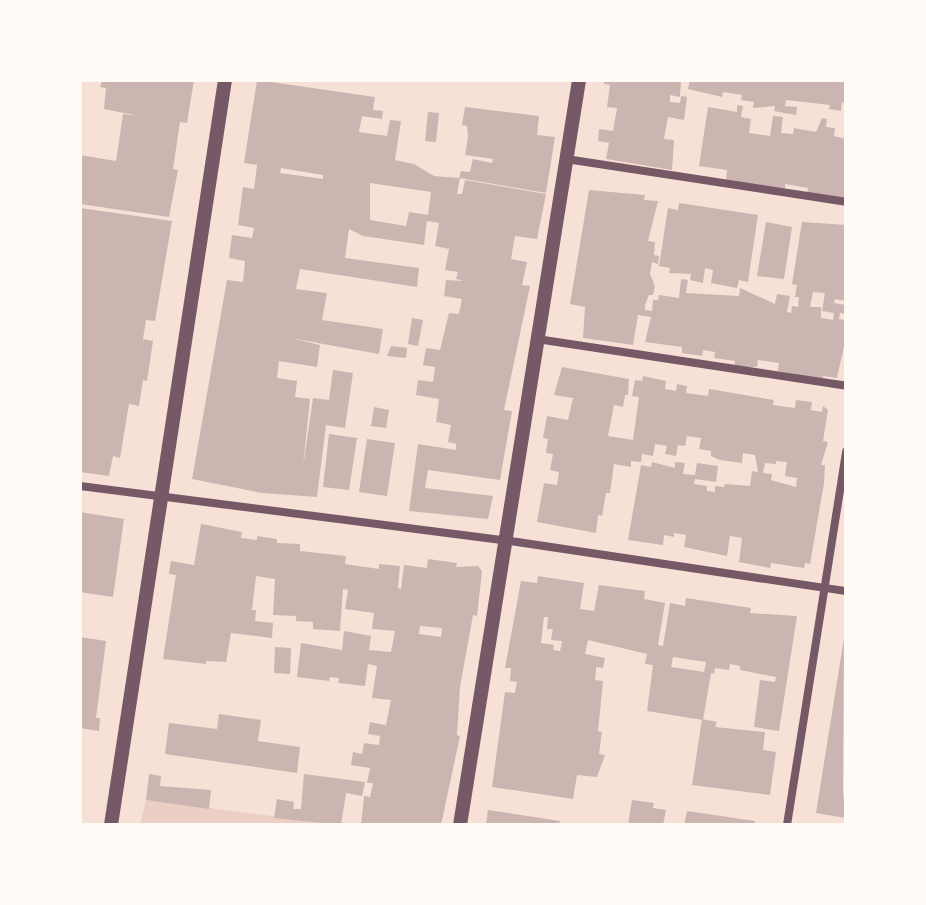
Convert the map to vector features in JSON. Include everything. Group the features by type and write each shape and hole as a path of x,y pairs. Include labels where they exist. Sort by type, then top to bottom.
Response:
{"street":[{"path":"111,825 225,80"},
{"path":"460,825 579,80"},
{"path":"566,159 846,202"},
{"path":"537,339 846,386"},
{"path":"787,825 846,452"},
{"path":"80,486 504,540 846,591"}],"shaded area":[{"path":"146,800 302,820 335,825 140,825"}],"building":[{"path":"102,80 194,80 187,123 180,122 173,169 178,170 169,217 80,204 80,155 116,161 123,114 139,116 104,109 106,88 100,87"},
{"path":"257,80 375,97 373,110 383,111 382,119 362,116 359,132 387,136 390,120 401,121 395,160 414,164 434,176 460,178 457,194 462,194 465,180 546,194 537,239 515,236 511,259 527,262 522,285 530,286 504,410 512,411 500,480 428,470 425,488 493,496 488,519 409,511 418,444 456,450 456,444 448,442 451,425 436,422 439,399 416,395 418,380 433,382 435,367 423,365 426,348 440,350 449,313 459,314 462,299 444,296 446,280 464,281 456,279 458,272 445,270 449,249 435,246 439,223 427,221 424,245 363,236 349,229 345,258 419,268 417,287 300,269 296,289 327,293 322,320 383,329 379,354 290,338 320,345 317,367 279,361 277,378 297,381 295,397 310,399 303,467 313,398 329,400 333,370 353,373 345,428 326,425 317,497 262,493 192,479 227,280 243,282 245,261 229,258 232,235 252,238 254,228 238,225 243,187 254,189 257,165 244,163","holes":["281,168 323,175 323,179 280,173","370,183 431,192 428,215 409,212 406,226 370,220"]},
{"path":"604,80 681,80 680,97 670,95 670,102 680,103 681,96 687,97 684,120 668,117 664,139 674,140 672,170 606,159 609,143 598,141 599,129 613,131 617,108 607,107 610,85 604,84"},
{"path":"690,80 846,80 846,103 842,102 841,111 829,109 830,105 786,100 785,106 797,107 796,115 774,111 775,106 753,108 754,102 741,100 742,95 723,92 722,97 688,89"},
{"path":"737,105 743,106 741,117 751,119 749,133 770,136 773,116 783,117 781,133 793,134 794,128 816,132 822,118 827,119 826,127 835,128 834,136 846,139 846,198 807,194 808,188 785,184 785,189 726,182 727,170 699,166 708,107 737,112"},
{"path":"465,107 539,116 537,135 555,137 546,193 459,178 461,171 470,172 473,159 492,163 493,159 465,155 467,126 462,125"},
{"path":"428,112 439,113 436,142 425,141"},
{"path":"589,190 645,195 644,200 658,201 648,241 655,242 654,255 659,256 658,264 652,262 650,274 655,286 653,295 649,295 645,305 645,310 652,311 653,300 658,300 659,295 679,298 681,279 688,280 686,293 739,296 740,288 775,304 777,294 790,296 787,312 791,313 792,306 798,307 799,297 795,297 797,285 792,284 802,222 846,225 846,301 835,299 834,303 846,305 846,314 840,313 839,319 846,320 846,337 837,378 823,376 823,380 778,371 779,363 758,360 757,367 734,367 735,361 714,358 715,352 703,350 702,356 682,353 682,347 645,342 651,317 638,315 633,345 583,338 585,307 570,304","holes":["813,292 825,293 822,311 834,313 833,320 821,318 821,307 810,307"]},
{"path":"679,203 758,215 748,282 739,280 737,288 711,283 713,270 705,268 703,283 690,280 691,274 669,273 670,268 659,266 668,208 678,210"},
{"path":"80,208 172,221 155,321 146,320 143,339 153,341 147,381 143,380 139,406 129,404 120,458 113,456 109,476 80,472"},
{"path":"766,222 792,227 784,279 757,276"},
{"path":"412,318 423,320 418,346 408,344"},
{"path":"391,346 407,348 406,358 387,356"},
{"path":"562,367 629,379 623,407 614,405 608,436 633,440 639,397 632,396 635,380 642,381 643,376 666,381 665,389 676,391 677,384 687,386 686,393 708,396 709,389 774,400 773,405 795,408 796,400 812,402 811,410 822,412 823,406 828,410 823,441 828,442 821,465 825,465 824,483 810,564 805,563 804,568 771,563 770,568 739,562 742,538 730,536 727,556 684,547 686,535 674,533 674,537 664,535 663,545 628,540 641,465 651,467 652,462 675,468 675,462 685,463 683,474 695,475 697,463 718,466 716,482 695,479 694,484 707,486 707,491 715,492 715,486 724,487 725,484 750,486 752,471 758,472 755,455 743,453 742,463 720,460 711,456 711,451 699,449 701,438 687,436 685,446 678,445 676,456 665,454 667,446 655,444 653,456 642,454 641,462 631,461 631,467 614,464 610,493 606,493 602,516 598,515 596,533 537,522 544,483 557,485 559,472 550,470 553,454 546,453 548,439 543,438 547,416 568,420 573,398 554,395","holes":["787,462 785,476 797,478 796,487 771,480 772,474 763,473 765,463"]},
{"path":"374,407 389,410 386,428 371,426"},
{"path":"329,434 357,438 349,490 323,487"},
{"path":"367,439 395,443 387,496 359,492"},
{"path":"80,512 124,519 113,597 80,592"},
{"path":"201,524 242,532 241,538 257,540 257,536 277,539 277,543 300,544 300,551 346,556 345,564 379,569 379,564 400,566 398,588 401,589 404,565 427,568 428,559 457,563 456,567 478,566 482,571 477,616 473,615 460,687 457,735 460,736 441,825 361,825 364,796 370,797 373,783 367,783 370,768 351,765 353,752 362,754 364,743 379,745 380,736 368,734 370,722 386,725 391,700 372,698 377,666 368,664 365,686 338,683 339,678 330,677 329,681 297,677 301,643 342,650 344,631 371,636 369,650 391,652 395,631 372,629 374,613 345,609 348,590 343,589 340,631 313,629 313,622 296,621 296,616 273,615 275,579 256,576 252,610 256,610 255,621 273,623 272,638 231,633 226,662 206,661 206,664 163,659 176,575 169,574 171,561 194,565","holes":["420,626 442,628 441,637 419,634"]},
{"path":"538,576 584,583 580,609 594,611 599,585 645,591 644,599 665,603 658,645 663,646 670,603 685,606 686,598 751,608 750,613 797,616 779,731 754,727 760,680 775,682 776,677 740,670 740,666 730,664 729,670 715,668 714,674 711,673 703,720 647,711 653,665 645,664 647,654 588,640 585,654 605,658 603,668 596,667 595,680 603,681 598,731 602,732 599,754 605,755 597,777 577,775 573,799 492,787 505,692 515,693 517,682 510,681 511,668 505,668 521,581 537,583","holes":["544,617 548,617 547,629 553,629 551,640 562,641 560,651 553,650 554,645 541,643","673,657 706,662 704,672 671,667"]},
{"path":"80,637 106,641 96,718 100,718 99,731 80,728"},
{"path":"844,638 843,793 846,818 816,813"},
{"path":"275,647 291,648 290,674 274,673"},
{"path":"219,714 261,720 258,741 300,747 297,773 165,754 169,723 217,729"},
{"path":"702,719 717,722 715,727 765,732 763,750 776,752 770,795 692,785"},
{"path":"149,774 161,776 160,786 211,790 209,809 146,800"},
{"path":"304,774 365,782 362,796 346,793 341,825 274,818 277,799 294,802 293,809 301,809"},
{"path":"632,800 654,803 653,808 666,810 663,825 628,825"},
{"path":"488,810 560,821 559,825 486,825"},
{"path":"687,811 755,821 755,825 684,825"}]}
